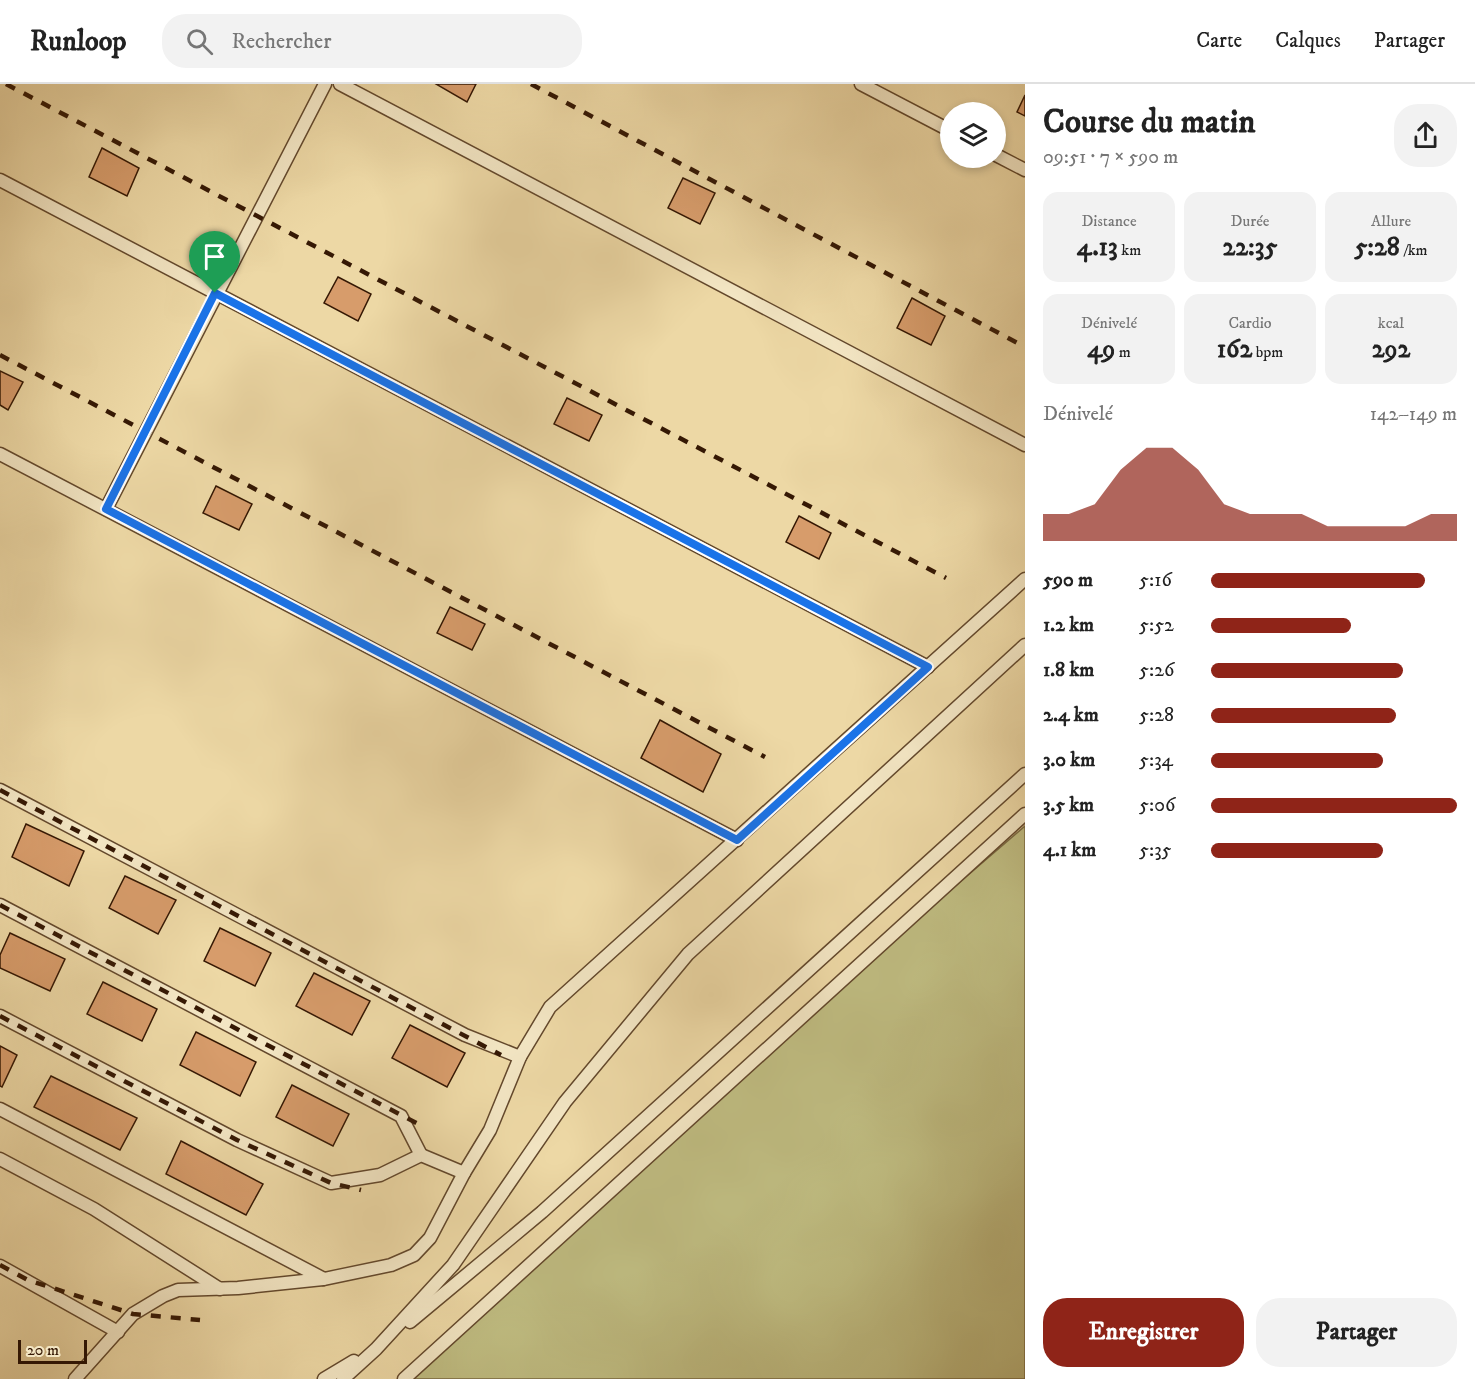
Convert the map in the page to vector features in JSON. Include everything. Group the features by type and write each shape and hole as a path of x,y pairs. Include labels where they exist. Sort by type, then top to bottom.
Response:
{"lane":[{"path":"106,509 215,293 325,84"},
{"path":"340,84 1025,445"},
{"path":"861,84 940,125"},
{"path":"1006,160 1025,170"},
{"path":"0,180 928,667"},
{"path":"0,453 737,840"},
{"path":"75,1379 133,1314 178,1290 220,1289 324,1279 391,1265 414,1255 430,1238 464,1173 490,1130 520,1057 550,1007 1025,579"},
{"path":"324,1379 373,1352 453,1265 565,1102 688,954 1025,645"},
{"path":"343,1379 542,1212 1025,774"},
{"path":"0,790 465,1035 520,1057"},
{"path":"404,1379 1025,814"},
{"path":"0,905 401,1116 421,1155 464,1173"},
{"path":"0,1016 237,1140 331,1183 380,1175 421,1155"},
{"path":"0,1109 324,1279"},
{"path":"0,1159 94,1209 220,1289"},
{"path":"0,1266 118,1332"}],"shaded area":[{"path":"1025,826 1025,1379 412,1379 783,1034"}],"building":[{"path":"436,84 476,84 467,102"},
{"path":"1025,95 1025,116 1017,112"},
{"path":"102,148 139,168 127,196 89,177"},
{"path":"683,178 715,193 700,224 668,208"},
{"path":"338,277 371,294 358,321 324,303"},
{"path":"912,298 945,316 931,345 897,328"},
{"path":"0,371 23,382 8,410 0,405"},
{"path":"567,398 602,415 589,441 554,424"},
{"path":"216,486 252,504 239,530 203,513"},
{"path":"799,516 831,533 819,559 786,542"},
{"path":"450,607 485,624 472,650 437,633"},
{"path":"660,720 721,754 703,792 641,758"},
{"path":"26,824 84,851 69,886 12,857"},
{"path":"125,876 176,900 158,934 109,908"},
{"path":"220,928 271,953 255,986 204,961"},
{"path":"10,933 65,959 50,991 0,968 0,955"},
{"path":"314,973 370,1001 352,1035 296,1006"},
{"path":"103,982 157,1009 142,1041 87,1014"},
{"path":"410,1025 465,1053 447,1087 392,1058"},
{"path":"196,1032 256,1062 240,1096 180,1065"},
{"path":"0,1046 17,1055 2,1087 0,1086"},
{"path":"51,1076 137,1118 120,1150 34,1107"},
{"path":"292,1085 349,1114 333,1146 276,1117"},
{"path":"181,1141 263,1184 246,1215 166,1174"}],"railway":[{"path":"6,84 946,578"},
{"path":"531,84 1025,347"},
{"path":"0,355 765,757"},
{"path":"0,790 501,1055"},
{"path":"0,905 424,1127"},
{"path":"0,1016 237,1140 331,1183 361,1190"},
{"path":"0,1265 28,1280 133,1314 200,1320"}],"route":[{"path":"215,293 928,667 737,840 106,509 215,293"}]}
